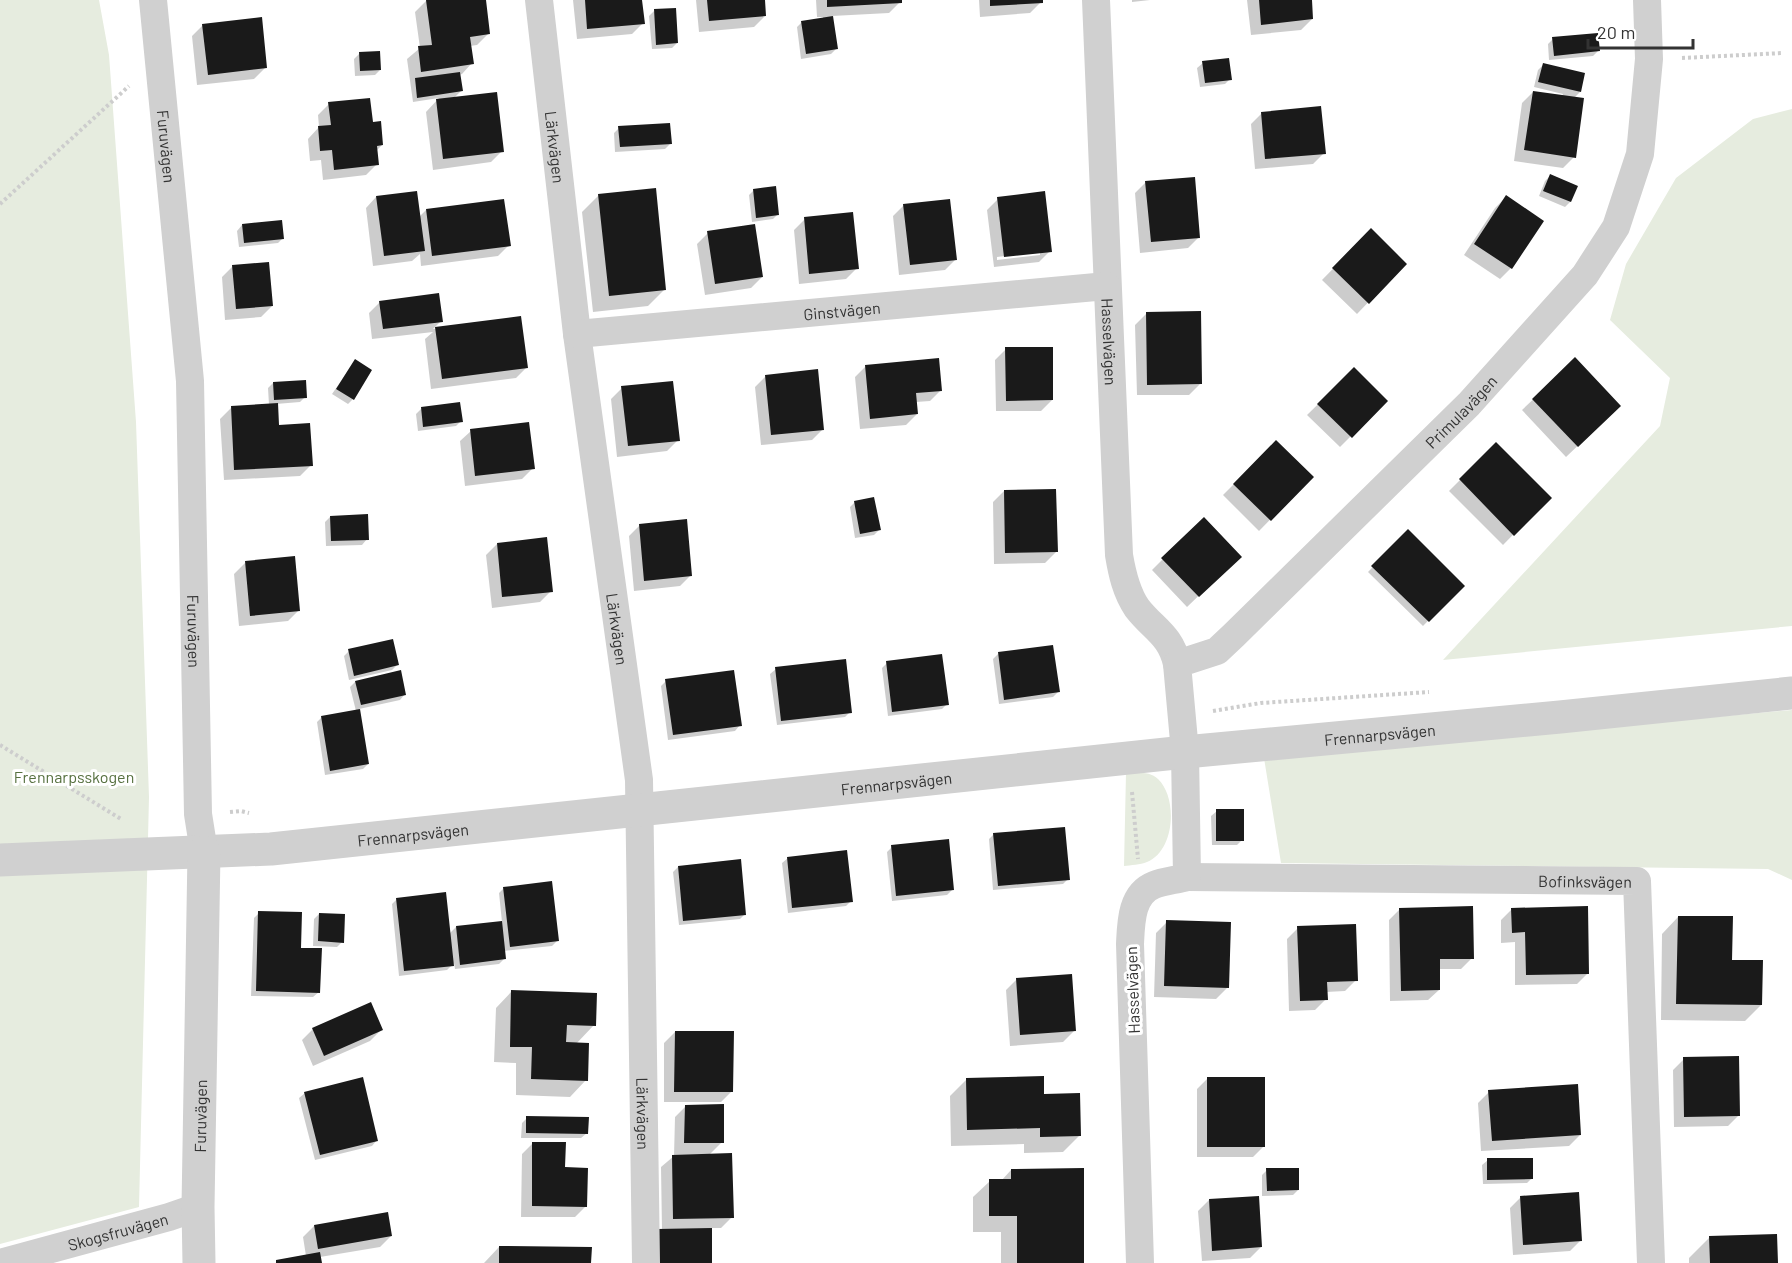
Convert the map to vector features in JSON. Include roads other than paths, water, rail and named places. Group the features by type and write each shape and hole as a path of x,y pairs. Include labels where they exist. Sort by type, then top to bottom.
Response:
{"street":[{"name":"Furuvägen","path":"153,0 190,381 198,814 204,852 199,1263"},
{"name":"Lärkvägen","path":"539,0 577,334 639,780 646,1263"},
{"name":"Hasselvägen","path":"1096,0 1119,555 1124,583 1137,608 1157,627 1174,652 1177,664"},
{"name":"Primulavägen","path":"1177,664 1217,651 1234,635 1469,404 1585,275 1616,227 1640,154 1649,59 1647,0"},
{"name":"Ginstvägen","path":"577,334 1107,286"},
{"path":"1177,664 1185,752 1187,877"},
{"name":"Frennarpsvägen","path":"0,860 169,855 271,849 641,812 1185,752 1792,693"},
{"name":"Hasselvägen","path":"1140,1263 1131,913 1141,896 1152,885 1187,877"},
{"name":"Bofinksvägen","path":"1187,877 1637,881 1651,1263"},
{"name":"Skogsfruvägen","path":"0,1263 198,1207"}],"park label":[{"name":"Frennarpsskogen","path":"74,776"}]}
